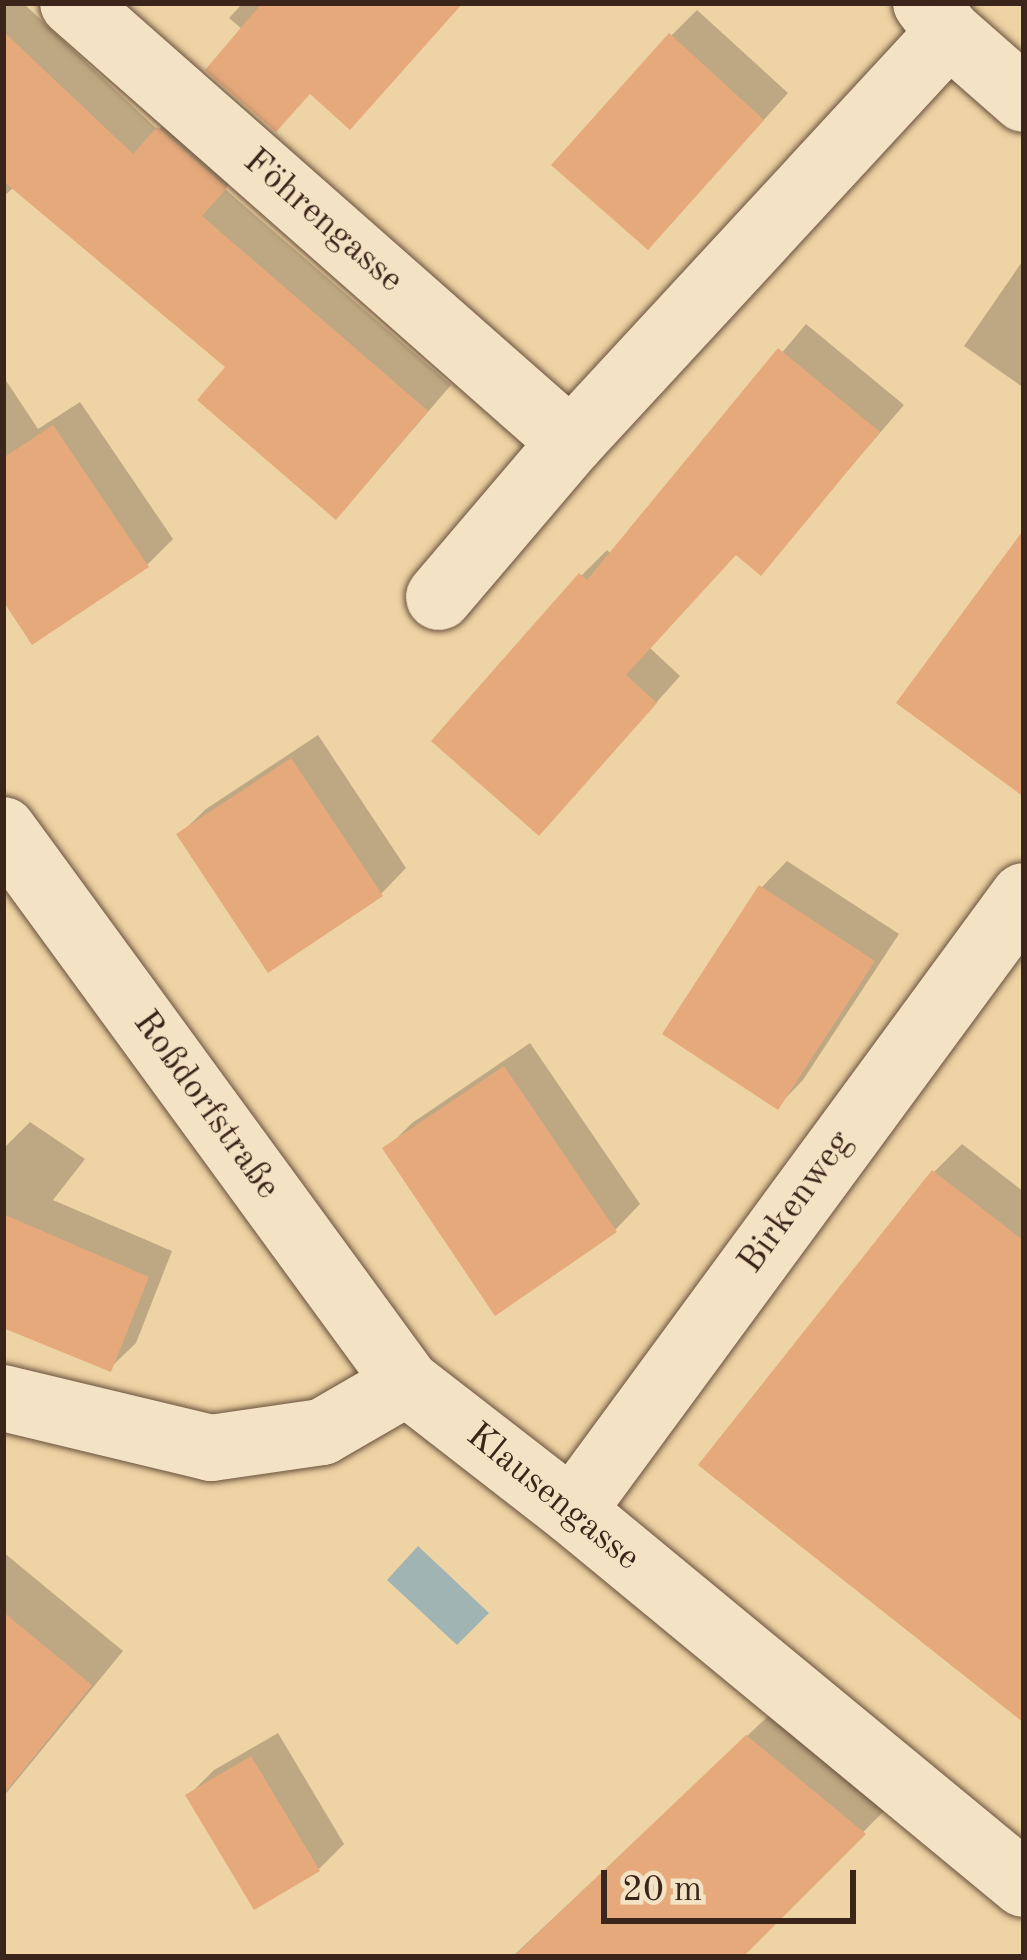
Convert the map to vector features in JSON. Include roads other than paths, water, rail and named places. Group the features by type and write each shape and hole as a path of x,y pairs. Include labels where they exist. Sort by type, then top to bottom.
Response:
{"street":[{"name":"Föhrengasse","path":"74,3 571,442"},
{"path":"439,597 938,18 1024,99"},
{"name":"Roßdorfstraße","path":"3,830 407,1382"},
{"name":"Birkenweg","path":"572,1511 1024,896"},
{"path":"3,1398 211,1448 322,1432 407,1382"},
{"name":"Klausengasse","path":"407,1382 572,1511 1024,1885"}]}
